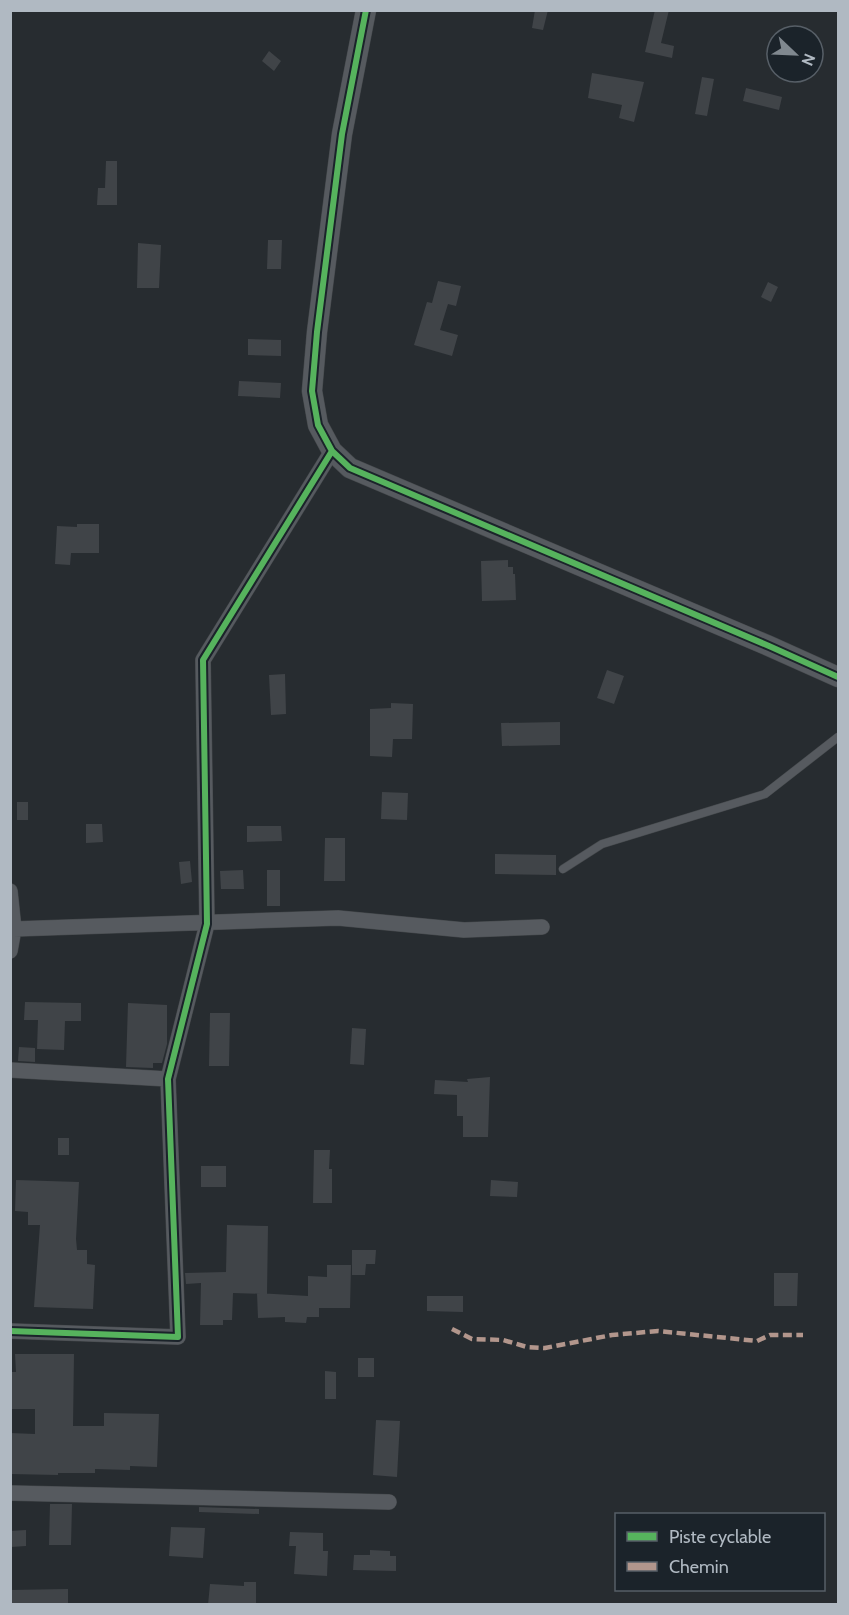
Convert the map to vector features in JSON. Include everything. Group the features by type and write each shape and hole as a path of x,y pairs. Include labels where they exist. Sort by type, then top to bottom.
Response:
{"street":[{"path":"366,10 342,134 317,332 312,391 318,425 332,451 350,468 759,641 838,677"},
{"path":"10,1331 178,1337 168,1078 207,924 202,660 332,451"},
{"path":"10,891 14,929 10,951"},
{"path":"14,929 338,918 464,930 542,927"},
{"path":"10,1070 168,1078"},
{"path":"10,1493 389,1502"}],"lane":[{"path":"563,869 602,844 765,794 838,736"}],"building":[{"path":"535,10 548,10 543,30 532,28"},
{"path":"655,10 669,10 661,43 674,46 672,58 645,52"},
{"path":"269,51 281,61 274,71 262,61"},
{"path":"592,73 644,82 634,122 619,118 622,105 588,98"},
{"path":"702,77 714,79 707,116 695,114"},
{"path":"746,88 782,97 779,110 743,101"},
{"path":"106,161 117,161 117,205 97,205 98,188 105,188"},
{"path":"268,240 282,240 281,269 267,269"},
{"path":"138,243 161,245 159,288 137,288"},
{"path":"438,281 461,286 456,306 448,304 440,330 458,335 452,356 414,345 427,302 432,303"},
{"path":"768,282 778,287 771,302 761,297"},
{"path":"248,339 281,340 281,356 248,355"},
{"path":"239,381 281,383 280,398 238,396"},
{"path":"77,524 99,524 99,553 71,553 70,565 55,564 57,526 77,527"},
{"path":"508,560 508,567 513,567 513,574 515,574 516,600 482,601 481,561"},
{"path":"607,670 624,676 614,704 597,698"},
{"path":"285,674 286,714 271,715 269,675"},
{"path":"391,703 413,704 412,739 393,739 392,757 370,756 370,709 391,708"},
{"path":"560,722 560,745 502,746 501,723"},
{"path":"382,792 408,793 407,820 381,819"},
{"path":"17,802 28,802 28,820 17,820"},
{"path":"86,824 102,824 103,842 86,843"},
{"path":"247,826 281,826 282,841 247,842"},
{"path":"325,838 345,838 345,881 324,881"},
{"path":"495,854 556,855 556,875 495,874"},
{"path":"190,861 192,882 181,884 179,862"},
{"path":"243,870 244,889 221,889 220,871"},
{"path":"267,870 280,870 280,906 267,906"},
{"path":"25,1002 81,1003 81,1021 65,1021 64,1050 37,1049 38,1020 24,1020"},
{"path":"128,1003 167,1005 167,1044 162,1063 153,1063 153,1068 126,1067"},
{"path":"210,1013 230,1013 229,1066 209,1066"},
{"path":"352,1028 366,1029 364,1065 350,1064"},
{"path":"19,1047 35,1048 35,1062 18,1061"},
{"path":"490,1077 488,1137 463,1137 463,1116 457,1116 457,1095 434,1094 435,1080 468,1082 467,1079"},
{"path":"58,1138 69,1138 69,1155 58,1155"},
{"path":"314,1150 330,1150 332,1203 313,1203"},
{"path":"201,1166 226,1166 226,1187 201,1187"},
{"path":"16,1180 79,1182 77,1250 87,1250 87,1264 95,1265 93,1309 34,1307 40,1225 28,1225 28,1212 15,1211"},
{"path":"491,1180 518,1182 517,1197 490,1196"},
{"path":"227,1225 268,1226 267,1294 233,1293 232,1320 223,1320 223,1325 200,1325 201,1283 186,1284 185,1273 226,1272"},
{"path":"352,1250 376,1250 375,1264 366,1264 365,1275 352,1275"},
{"path":"327,1265 351,1265 350,1308 319,1308 319,1317 307,1317 306,1323 285,1322 285,1317 258,1318 257,1293 308,1296 308,1276 327,1277"},
{"path":"774,1273 798,1273 797,1306 774,1306"},
{"path":"427,1296 463,1296 463,1312 427,1311"},
{"path":"15,1354 74,1354 73,1426 104,1426 104,1413 159,1414 157,1467 130,1466 130,1470 95,1469 95,1473 58,1473 58,1475 10,1474 10,1433 35,1434 35,1409 10,1409 10,1372 16,1372"},
{"path":"358,1358 374,1358 374,1377 358,1377"},
{"path":"325,1371 336,1372 336,1399 325,1399"},
{"path":"376,1420 400,1421 397,1477 373,1475"},
{"path":"50,1504 72,1504 71,1545 49,1545"},
{"path":"199,1507 259,1509 259,1514 199,1512"},
{"path":"171,1527 205,1528 203,1558 169,1556"},
{"path":"26,1530 26,1546 11,1547 10,1531"},
{"path":"290,1532 323,1533 323,1551 328,1551 327,1576 294,1574 296,1546 289,1546"},
{"path":"370,1550 390,1551 390,1556 396,1556 396,1571 353,1570 354,1555 370,1555"},
{"path":"244,1582 256,1582 256,1605 208,1605 210,1584 244,1586"},
{"path":"68,1589 68,1605 10,1605 10,1590"}],"marked path":[{"path":"452,1329 472,1339 503,1340 527,1347 545,1348 612,1335 658,1331 757,1341 770,1335 803,1335"}],"cycle path":[{"path":"366,10 342,134 317,332 312,391 318,425 332,451 350,468 838,677"},
{"path":"10,1331 178,1337 168,1079 207,924 203,660 332,451"}]}
